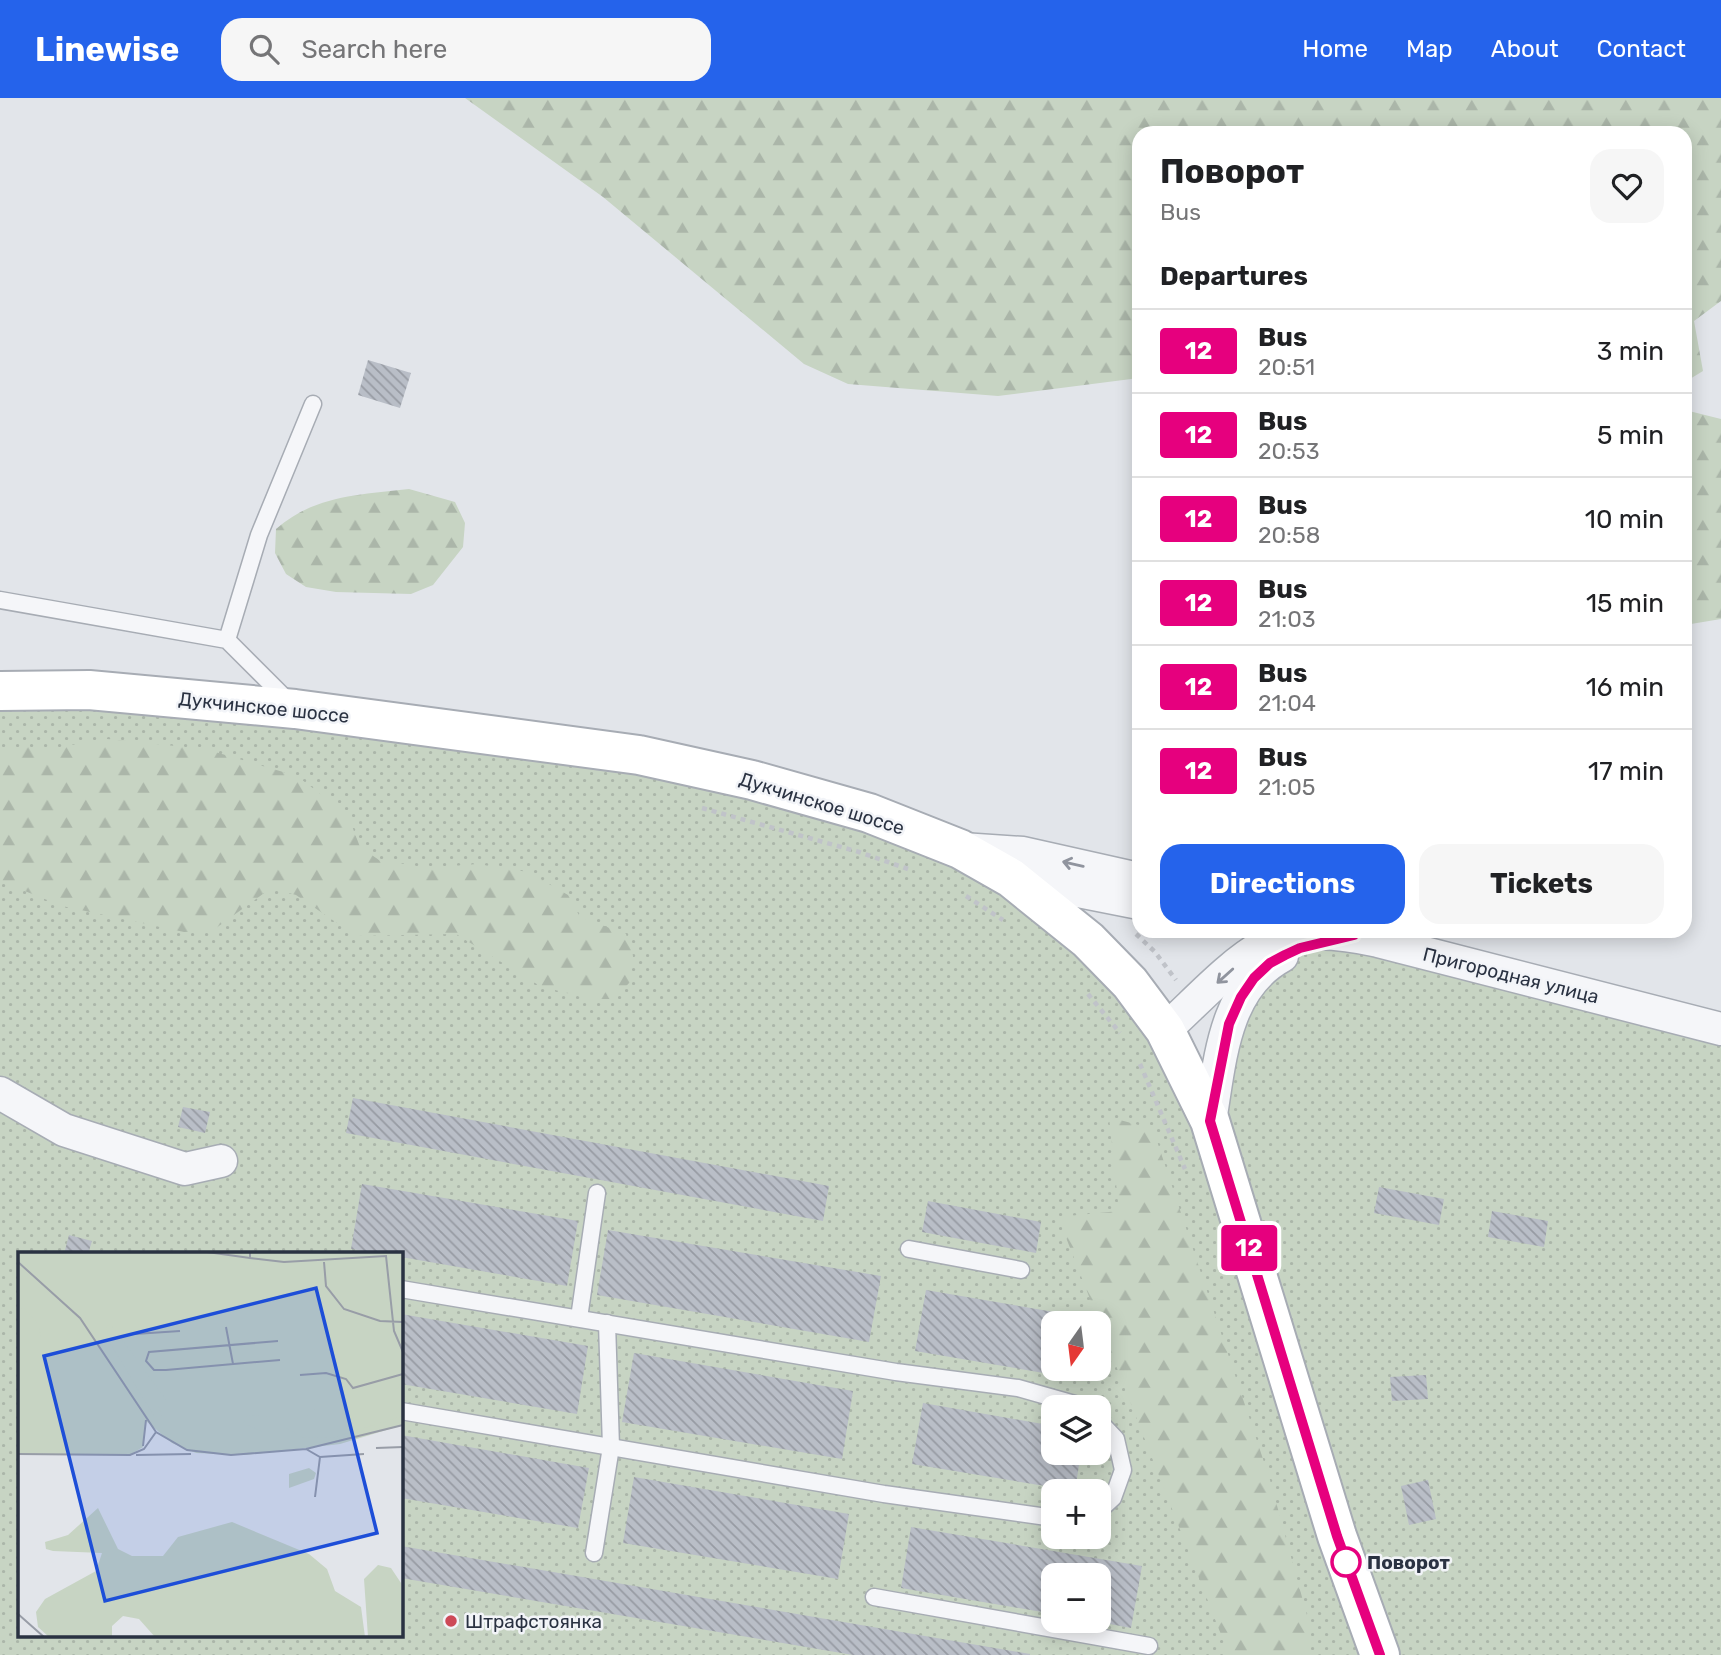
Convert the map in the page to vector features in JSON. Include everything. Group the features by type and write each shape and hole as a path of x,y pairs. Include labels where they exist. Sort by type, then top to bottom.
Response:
{"street":[{"name":"Дукчинское шоссе","path":"0,691 89,690 295,709 639,755 752,780 832,802 907,827 960,849 1011,878 1088,940 1130,984 1165,1030 1210,1121 1337,1536 1380,1655"},
{"path":"960,849 1023,853 1132,877"},
{"path":"1011,878 1132,915"},
{"name":"Пригородная улица","path":"1165,1030 1247,957 1282,938"},
{"path":"1210,1121 1229,1024 1241,997 1254,978 1270,963 1300,948 1331,938"},
{"name":"Пригородная улица","path":"1366,938 1721,1029"},
{"path":"0,1093 64,1130 185,1169 221,1161"}],"lane":[{"path":"227,640 259,536 313,404"},
{"path":"0,600 227,640 295,709"},
{"path":"579,1318 597,1193"},
{"path":"909,1249 1021,1270"},
{"path":"402,1289 897,1371 1018,1388 1043,1395"},
{"path":"594,1553 611,1447 607,1323"},
{"path":"402,1411 884,1494 1041,1516"},
{"path":"1111,1434 1116,1439 1123,1470 1111,1500"},
{"path":"874,1597 1149,1646"}],"path":[{"path":"697,807 859,852 920,874"},
{"path":"955,889 1007,923"},
{"path":"1146,938 1193,1005"},
{"path":"1082,987 1124,1038"},
{"path":"1138,1060 1188,1179"}],"green space":[{"path":"465,98 1721,98 1721,301 1694,321 1703,371 1692,378 1692,126 1132,126 1132,379 998,396 848,384 804,364 603,197"},
{"path":"1692,412 1721,419 1721,619 1692,624"},
{"path":"409,489 455,502 465,523 463,547 433,585 411,594 336,592 306,587 286,574 275,553 276,529 291,518 306,509 338,498"},
{"path":"0,691 667,761 960,849 1049,908 1209,1119 1254,978 1300,948 1342,938 1366,938 1721,1029 1721,1655 0,1655"},
{"path":"107,739 205,749 297,776 336,806 352,826 360,847 379,860 429,868 477,864 528,872 568,895 580,917 626,934 633,956 630,982 614,999 589,999 540,986 456,934 356,936 296,895 271,888 212,931 184,932 62,906 0,881 0,747 60,747"},
{"path":"1109,1117 1153,1129 1270,1480 1311,1630 1310,1655 1229,1655 1111,1353 1111,1311 1095,1311 1058,1217 1119,1211"}],"building":[{"path":"368,360 411,373 400,408 358,395"},
{"path":"353,1098 829,1186 823,1221 346,1133"},
{"path":"183,1107 210,1112 205,1133 178,1127"},
{"path":"362,1184 578,1221 567,1286 402,1257 402,1252 351,1249"},
{"path":"1379,1187 1444,1199 1439,1225 1374,1213"},
{"path":"928,1201 1041,1222 1036,1253 922,1232"},
{"path":"1492,1211 1548,1221 1544,1247 1488,1237"},
{"path":"608,1230 881,1276 869,1342 597,1295"},
{"path":"69,1235 92,1241 89,1252 65,1252"},
{"path":"926,1290 1048,1311 1041,1311 1041,1373 915,1351"},
{"path":"402,1314 588,1346 577,1414 402,1384"},
{"path":"634,1353 853,1391 842,1459 622,1422"},
{"path":"1426,1375 1428,1399 1392,1401 1390,1377"},
{"path":"923,1403 1041,1424 1041,1465 1079,1465 1077,1479 1041,1479 1041,1485 912,1464"},
{"path":"402,1435 589,1468 578,1528 402,1498"},
{"path":"634,1477 849,1514 838,1579 623,1543"},
{"path":"1428,1480 1436,1519 1409,1525 1401,1486"},
{"path":"911,1527 1142,1566 1131,1628 1111,1624 1111,1563 1041,1563 1041,1612 901,1588"},
{"path":"402,1546 1030,1654 853,1655 402,1578"}],"bus line":[{"name":"12","path":"1342,938 1300,948 1270,963 1254,978 1241,997 1229,1024 1210,1121 1337,1536 1380,1655"}],"place":[{"name":"Поворот","path":"1346,1562"},
{"name":"Штрафстоянка","path":"451,1621"}]}
